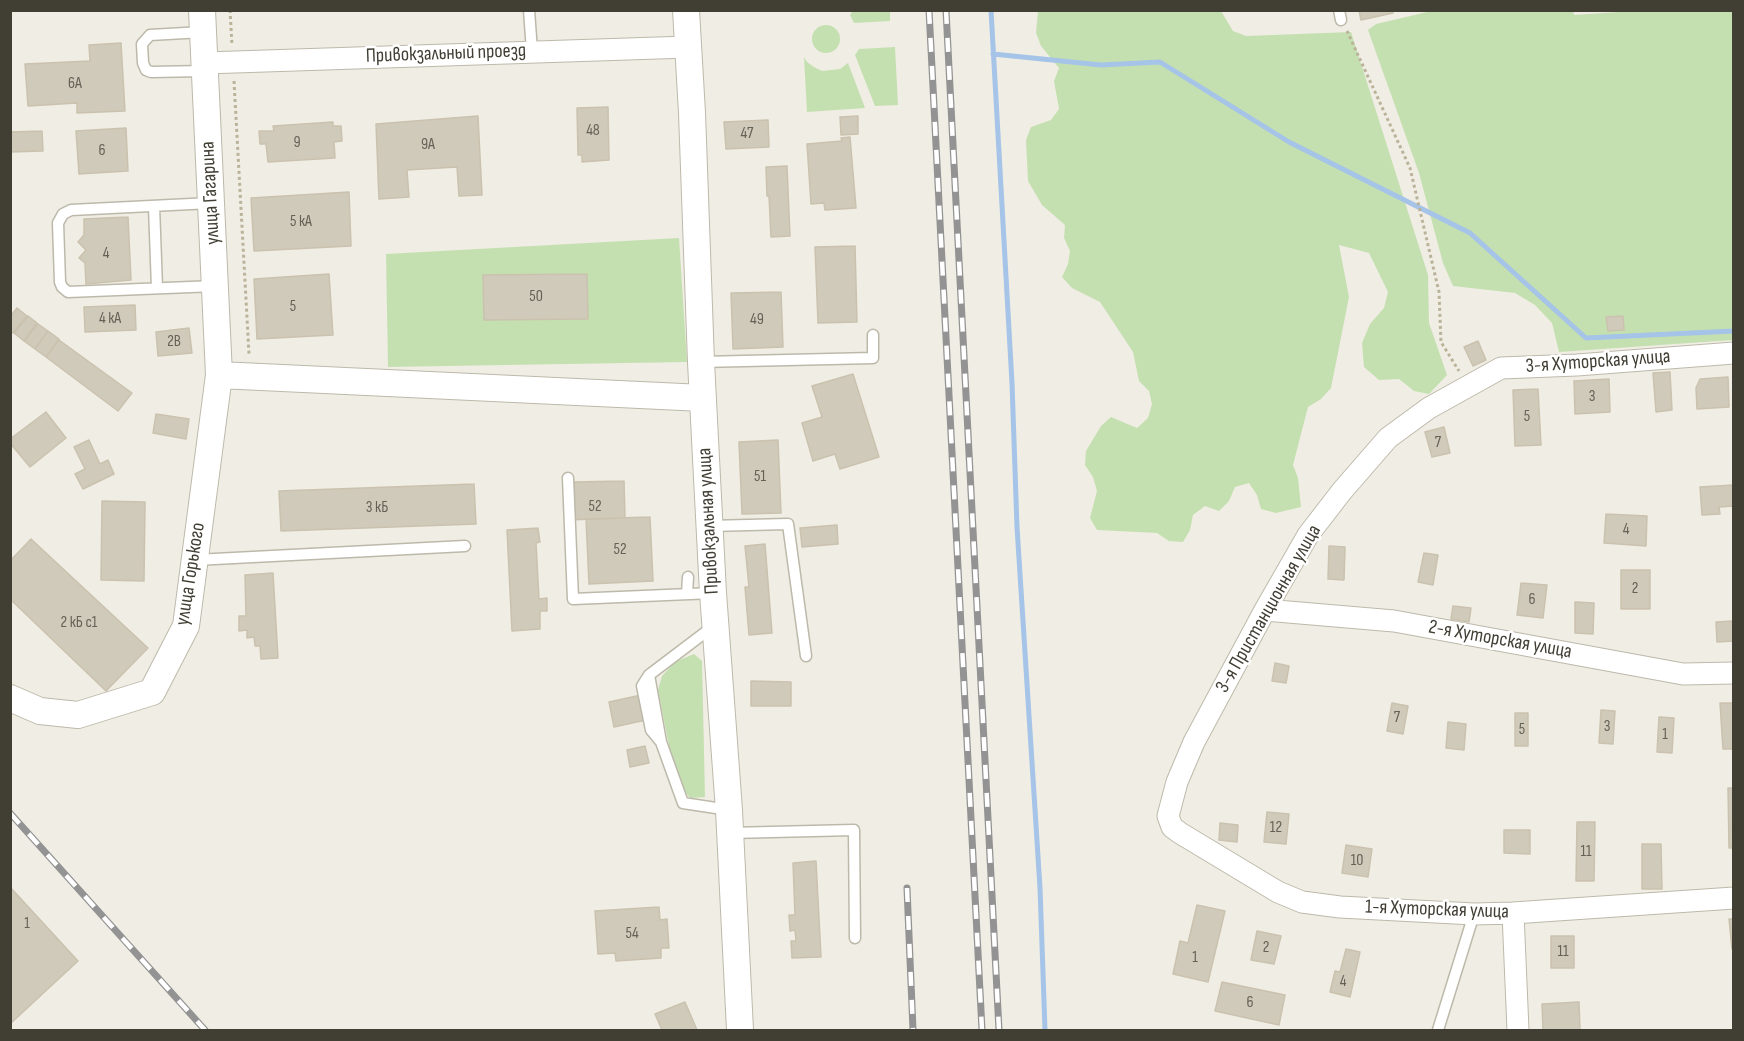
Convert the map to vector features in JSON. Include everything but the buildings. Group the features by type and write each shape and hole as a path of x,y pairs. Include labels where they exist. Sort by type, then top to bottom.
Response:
{"street":[{"name":"Привокзальная улица","path":"686,10 712,593 730,821 740,1030"},
{"name":"улица Гагарина","path":"202,21 219,375"},
{"name":"Привокзальный проезд","path":"205,67 233,62 688,47"},
{"name":"3-я Хуторская улица","path":"1468,386 1502,368 1577,365 1734,353"},
{"path":"219,375 703,398"},
{"name":"улица Горького","path":"10,699 40,711 78,715 152,692 186,626 219,375"},
{"name":"3-я Пристанционная улица","path":"1168,816 1177,782 1194,742 1308,535 1342,490 1388,438 1429,408 1468,386"},
{"name":"2-я Хуторская улица","path":"1265,610 1394,621 1683,674 1734,673"},
{"name":"1-я Хуторская улица","path":"1168,816 1172,827 1180,833 1278,892 1302,902 1340,907 1474,914 1734,898"},
{"path":"1513,913 1518,1030"}],"lane":[{"path":"529,10 532,51"},
{"path":"202,21 150,35 142,45 142,63 146,70 151,72 205,67"},
{"path":"211,203 70,210 63,214 58,224 60,282 68,292 215,286"},
{"path":"154,206 157,288"},
{"path":"701,362 873,358 873,335"},
{"path":"568,478 573,598 712,593"},
{"path":"709,526 788,524 806,656"},
{"path":"195,560 465,546"},
{"path":"687,594 688,577"},
{"path":"715,625 649,675 661,742 683,803 730,821 854,830 855,938"},
{"path":"1438,1030 1474,914"}],"path":[{"path":"230,10 249,354"},
{"path":"1340,15 1410,168 1439,292 1441,342 1468,386"}],"green space":[{"path":"1436,10 1573,10 1574,15 1650,10 1733,11 1733,340 1559,352 1552,323 1535,305 1515,293 1453,286 1443,263 1419,173 1368,30 1376,24"},
{"path":"853,11 890,11 890,21 854,23 850,15"},
{"path":"1038,11 1221,11 1233,31 1246,36 1351,32 1428,275 1429,323 1447,375 1429,394 1414,391 1399,379 1379,380 1364,367 1362,343 1370,324 1384,308 1388,292 1369,253 1339,245 1349,297 1331,388 1321,399 1308,407 1293,465 1298,478 1301,507 1276,513 1261,509 1257,495 1249,483 1235,487 1229,501 1219,511 1205,506 1193,515 1190,530 1183,542 1169,541 1157,533 1097,530 1090,518 1097,491 1093,477 1085,465 1086,451 1101,426 1111,417 1137,428 1148,418 1152,404 1149,391 1139,381 1133,352 1100,302 1072,288 1062,277 1068,264 1070,251 1064,238 1065,225 1042,205 1028,181 1026,140 1031,127 1051,120 1059,109 1054,81 1059,68 1041,46 1036,33"},
{"path":"826,25 836,29 840,39 836,49 826,53 816,49 812,39 816,29"},
{"path":"895,47 898,105 875,106 855,55 859,49"},
{"path":"804,57 807,62 822,71 840,69 848,63 865,108 807,112"},
{"path":"679,238 687,362 388,367 386,254"},
{"path":"694,654 702,661 705,797 690,798 674,771 658,690 662,676 675,662"}],"waterway":[{"path":"991,10 1012,383 1017,527 1040,888 1045,1030"},
{"path":"993,54 1101,65 1160,62 1289,142 1470,233 1586,338 1734,331"}],"railway":[{"path":"929,10 982,1030"},
{"path":"946,10 999,1030"},
{"path":"10,813 205,1030"},
{"path":"907,888 913,1030"}]}
